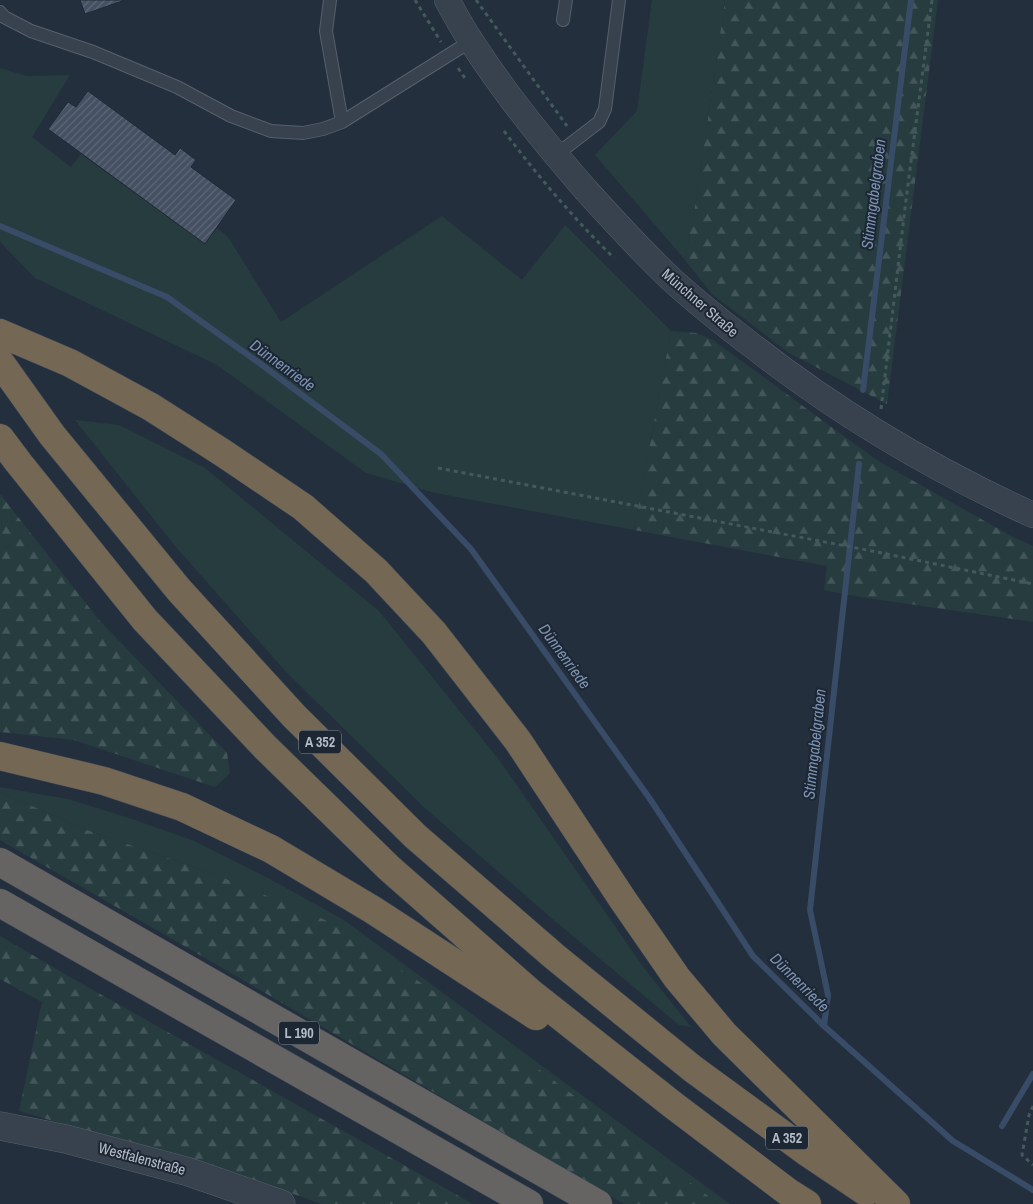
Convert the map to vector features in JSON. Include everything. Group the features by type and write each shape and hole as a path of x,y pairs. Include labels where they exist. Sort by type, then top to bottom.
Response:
{"highway":[{"path":"0,332 70,363 151,407 295,501 376,571 434,633 518,741 677,978 724,1034 896,1204"},
{"name":"A 352","path":"0,362 52,435 179,590 294,716 415,836 555,957 694,1069 808,1153 883,1204"},
{"name":"A 352","path":"0,438 145,620 265,747 389,868 530,993 673,1105 806,1204"},
{"path":"0,756 104,781 182,807 271,849 373,910 673,1105"},
{"name":"L 190","path":"0,862 598,1204"},
{"name":"L 190","path":"0,903 529,1204"}],"street":[{"name":"Münchner Straße","path":"447,0 471,41 516,105 556,155 629,238 672,280 718,320 830,403 925,461 997,499 1033,515"},
{"name":"Westfalenstraße","path":"0,1126 66,1139 189,1172 281,1204"}],"lane":[{"path":"330,0 326,31 342,122"},
{"path":"563,20 566,0"},
{"path":"556,155 598,122 605,109 619,0"},
{"path":"0,12 4,17 31,31 93,52 177,87 231,116 270,131 303,133 324,129 342,122 471,41"}],"path":[{"path":"476,0 576,138"},
{"path":"873,430 880,410 932,0"},
{"path":"438,468 872,551 1033,584"},
{"path":"1033,1106 1029,1115 1022,1155 1033,1165"}],"green space":[{"path":"652,0 725,0 697,195 685,260 595,155 637,111"},
{"path":"725,0 938,0 887,404 789,353 712,294 685,260 697,195"},
{"path":"0,68 27,76 70,75 32,137 71,167 81,154 205,244 217,228 228,237 281,322 442,216 522,280 565,225 671,331 634,530 435,493 366,473 217,365 35,278 0,242"},
{"path":"671,331 696,333 713,340 878,461 1013,537 1033,546 1033,622 824,590 827,566 634,530"},
{"path":"75,420 119,425 205,468 379,611 500,761 644,968 691,1027 679,1025 549,916 426,809 287,673 175,546"},
{"path":"0,494 99,620 227,753 230,773 215,787 74,740 0,732"},
{"path":"0,787 68,799 192,840 268,878 344,920 730,1204 719,1204 565,1090 214,874 84,829 0,792"},
{"path":"0,792 84,829 214,874 325,920 438,994 719,1204 624,1204 219,966 0,840"},
{"path":"0,936 473,1204 322,1204 236,1174 19,1111 42,1002 0,979"}],"building":[{"path":"80,0 125,0 85,14"},
{"path":"88,91 175,155 180,148 196,160 191,167 236,200 205,244 48,129 68,102 76,107"}],"waterway":[{"name":"Stimmgabelgraben","path":"863,390 911,0"},
{"name":"Dünnenriede","path":"0,226 167,297 381,454 471,549 650,799 753,956 824,1026 953,1141 1033,1190"},
{"name":"Stimmgabelgraben","path":"824,1026 828,995 810,910 859,464"},
{"path":"1002,1126 1033,1074"}]}
